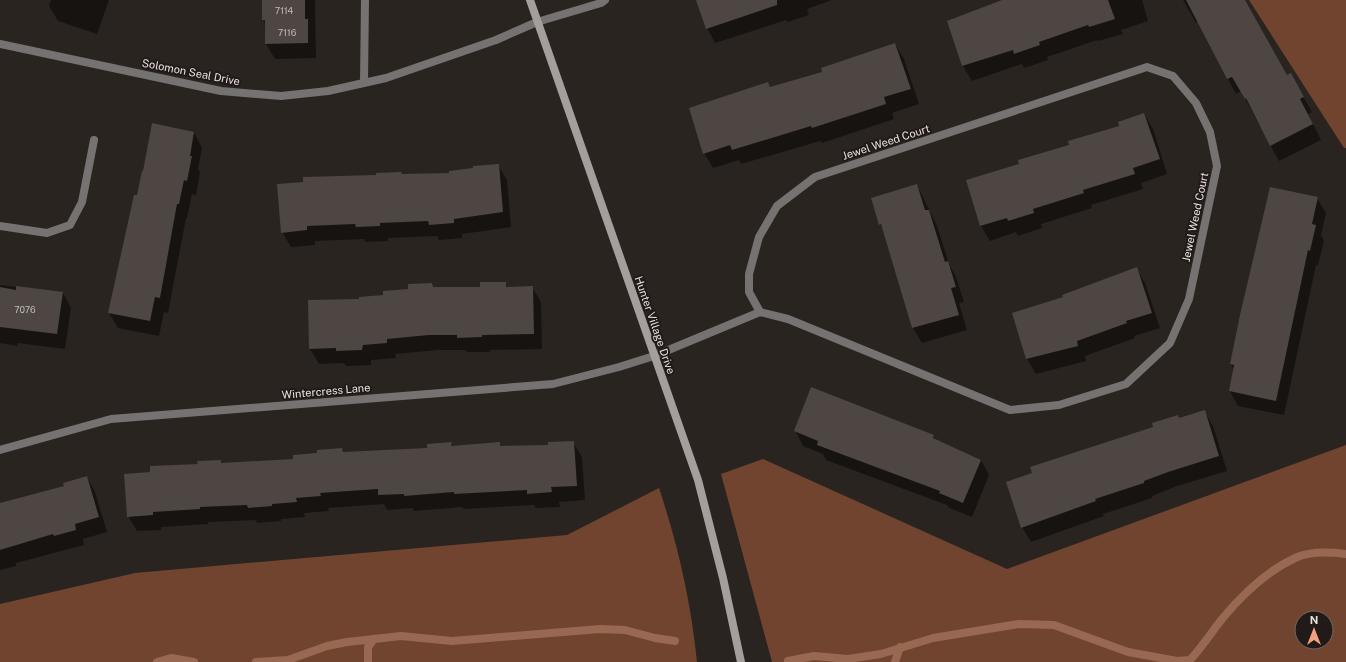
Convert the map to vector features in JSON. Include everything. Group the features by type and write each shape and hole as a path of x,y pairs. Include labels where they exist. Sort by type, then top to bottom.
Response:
{"street":[{"path":"364,82 365,0"},
{"name":"Hunter Village Drive","path":"530,0 698,480 723,578 741,662"},
{"name":"Solomon Seal Drive","path":"0,44 221,91 281,96 328,91 386,78 496,40 537,22 601,3 605,0"},
{"name":"Jewel Weed Court","path":"1146,67 1173,76 1196,103 1210,132 1217,166 1188,299 1170,343 1126,384 1060,405 1010,410 788,319 760,312 749,292 749,274 759,237 777,206 815,177 1146,67"},
{"path":"0,226 47,233 70,225 82,202 94,140"},
{"path":"654,356 760,312"},
{"name":"Wintercress Lane","path":"0,450 111,419 553,384 619,367 654,356"}],"shaded area":[{"path":"1249,0 1346,0 1346,148 1344,148"},
{"path":"1346,445 1346,662 772,662 721,474 763,459 1007,569"},
{"path":"659,488 683,574 697,662 0,662 0,604 135,573 567,535"}],"building":[{"path":"262,0 305,0 305,19 308,19 308,43 265,44 265,20 262,20"},
{"path":"696,0 777,0 777,5 706,29"},
{"path":"1002,0 1108,0 1115,19 1089,27 1088,25 1039,42 1040,45 1014,54 1013,50 962,66 947,21"},
{"path":"1186,0 1245,0 1287,75 1291,73 1304,97 1300,99 1313,124 1270,146 1246,98 1245,99 1232,77 1227,79"},
{"path":"895,43 911,89 884,97 886,104 812,128 811,126 732,150 730,145 703,154 689,108 768,82 770,87 822,72 821,68"},
{"path":"1144,113 1160,159 1133,168 1135,174 1083,190 1084,193 1033,209 1034,213 1008,221 1007,218 980,226 966,180 1019,164 1018,160 1069,145 1068,141 1119,126 1118,122"},
{"path":"152,123 194,132 190,156 192,156 187,181 184,180 179,204 177,204 160,298 155,297 150,321 108,313 134,195 137,195 143,171"},
{"path":"499,164 503,212 454,219 454,223 429,225 428,221 380,223 380,226 356,227 355,224 307,226 307,230 281,233 277,184 303,182 303,177 376,175 376,173 401,172 402,174 449,173 449,171 473,168 473,166"},
{"path":"917,184 925,210 929,210 945,262 948,261 956,287 951,288 959,315 912,328 881,224 879,225 871,198"},
{"path":"1270,187 1318,197 1312,224 1316,225 1310,251 1308,250 1276,401 1229,391 1234,365 1230,364"},
{"path":"1137,267 1152,313 1126,321 1127,323 1077,341 1078,346 1026,359 1012,313 1063,297 1062,295"},
{"path":"480,282 506,282 506,287 533,286 534,334 482,335 482,337 457,338 457,335 429,335 387,339 387,343 363,345 362,350 336,351 336,348 309,349 308,300 359,299 359,297 383,295 383,291 408,289 408,284 432,283 433,287 480,287"},
{"path":"16,286 63,292 57,334 0,327 0,287 16,290"},
{"path":"811,387 934,435 933,438 981,460 963,503 939,493 940,491 817,445 818,441 794,431"},
{"path":"1205,410 1219,456 1168,472 1144,481 1144,483 1095,499 1096,501 1021,528 1006,482 1032,473 1030,467 1153,427 1152,423 1178,415 1179,418"},
{"path":"574,441 577,486 551,487 552,492 527,494 527,490 454,494 454,492 404,496 404,494 378,495 378,489 320,493 321,496 296,498 297,502 272,504 272,506 248,508 247,505 200,507 200,509 153,512 153,515 127,517 124,474 150,472 150,466 198,464 197,461 221,460 221,463 293,459 293,455 317,453 317,450 342,448 343,452 427,448 427,444 452,442 451,446 500,442 500,446 548,445 548,442"},
{"path":"87,476 99,517 75,524 76,530 54,536 53,534 0,550 0,503 64,486 63,483"}],"waterway":[{"path":"788,661 814,656 848,659 881,654 933,638 1019,624 1054,625 1128,652 1177,661 1190,660 1237,602 1274,570 1295,558 1307,554 1346,554"},
{"path":"256,662 288,660 327,646 347,642 401,636 452,641 600,629 625,630 655,638 675,641"},
{"path":"368,662 368,647 374,639"},
{"path":"895,662 900,647"},
{"path":"157,662 171,658 194,662"}]}
